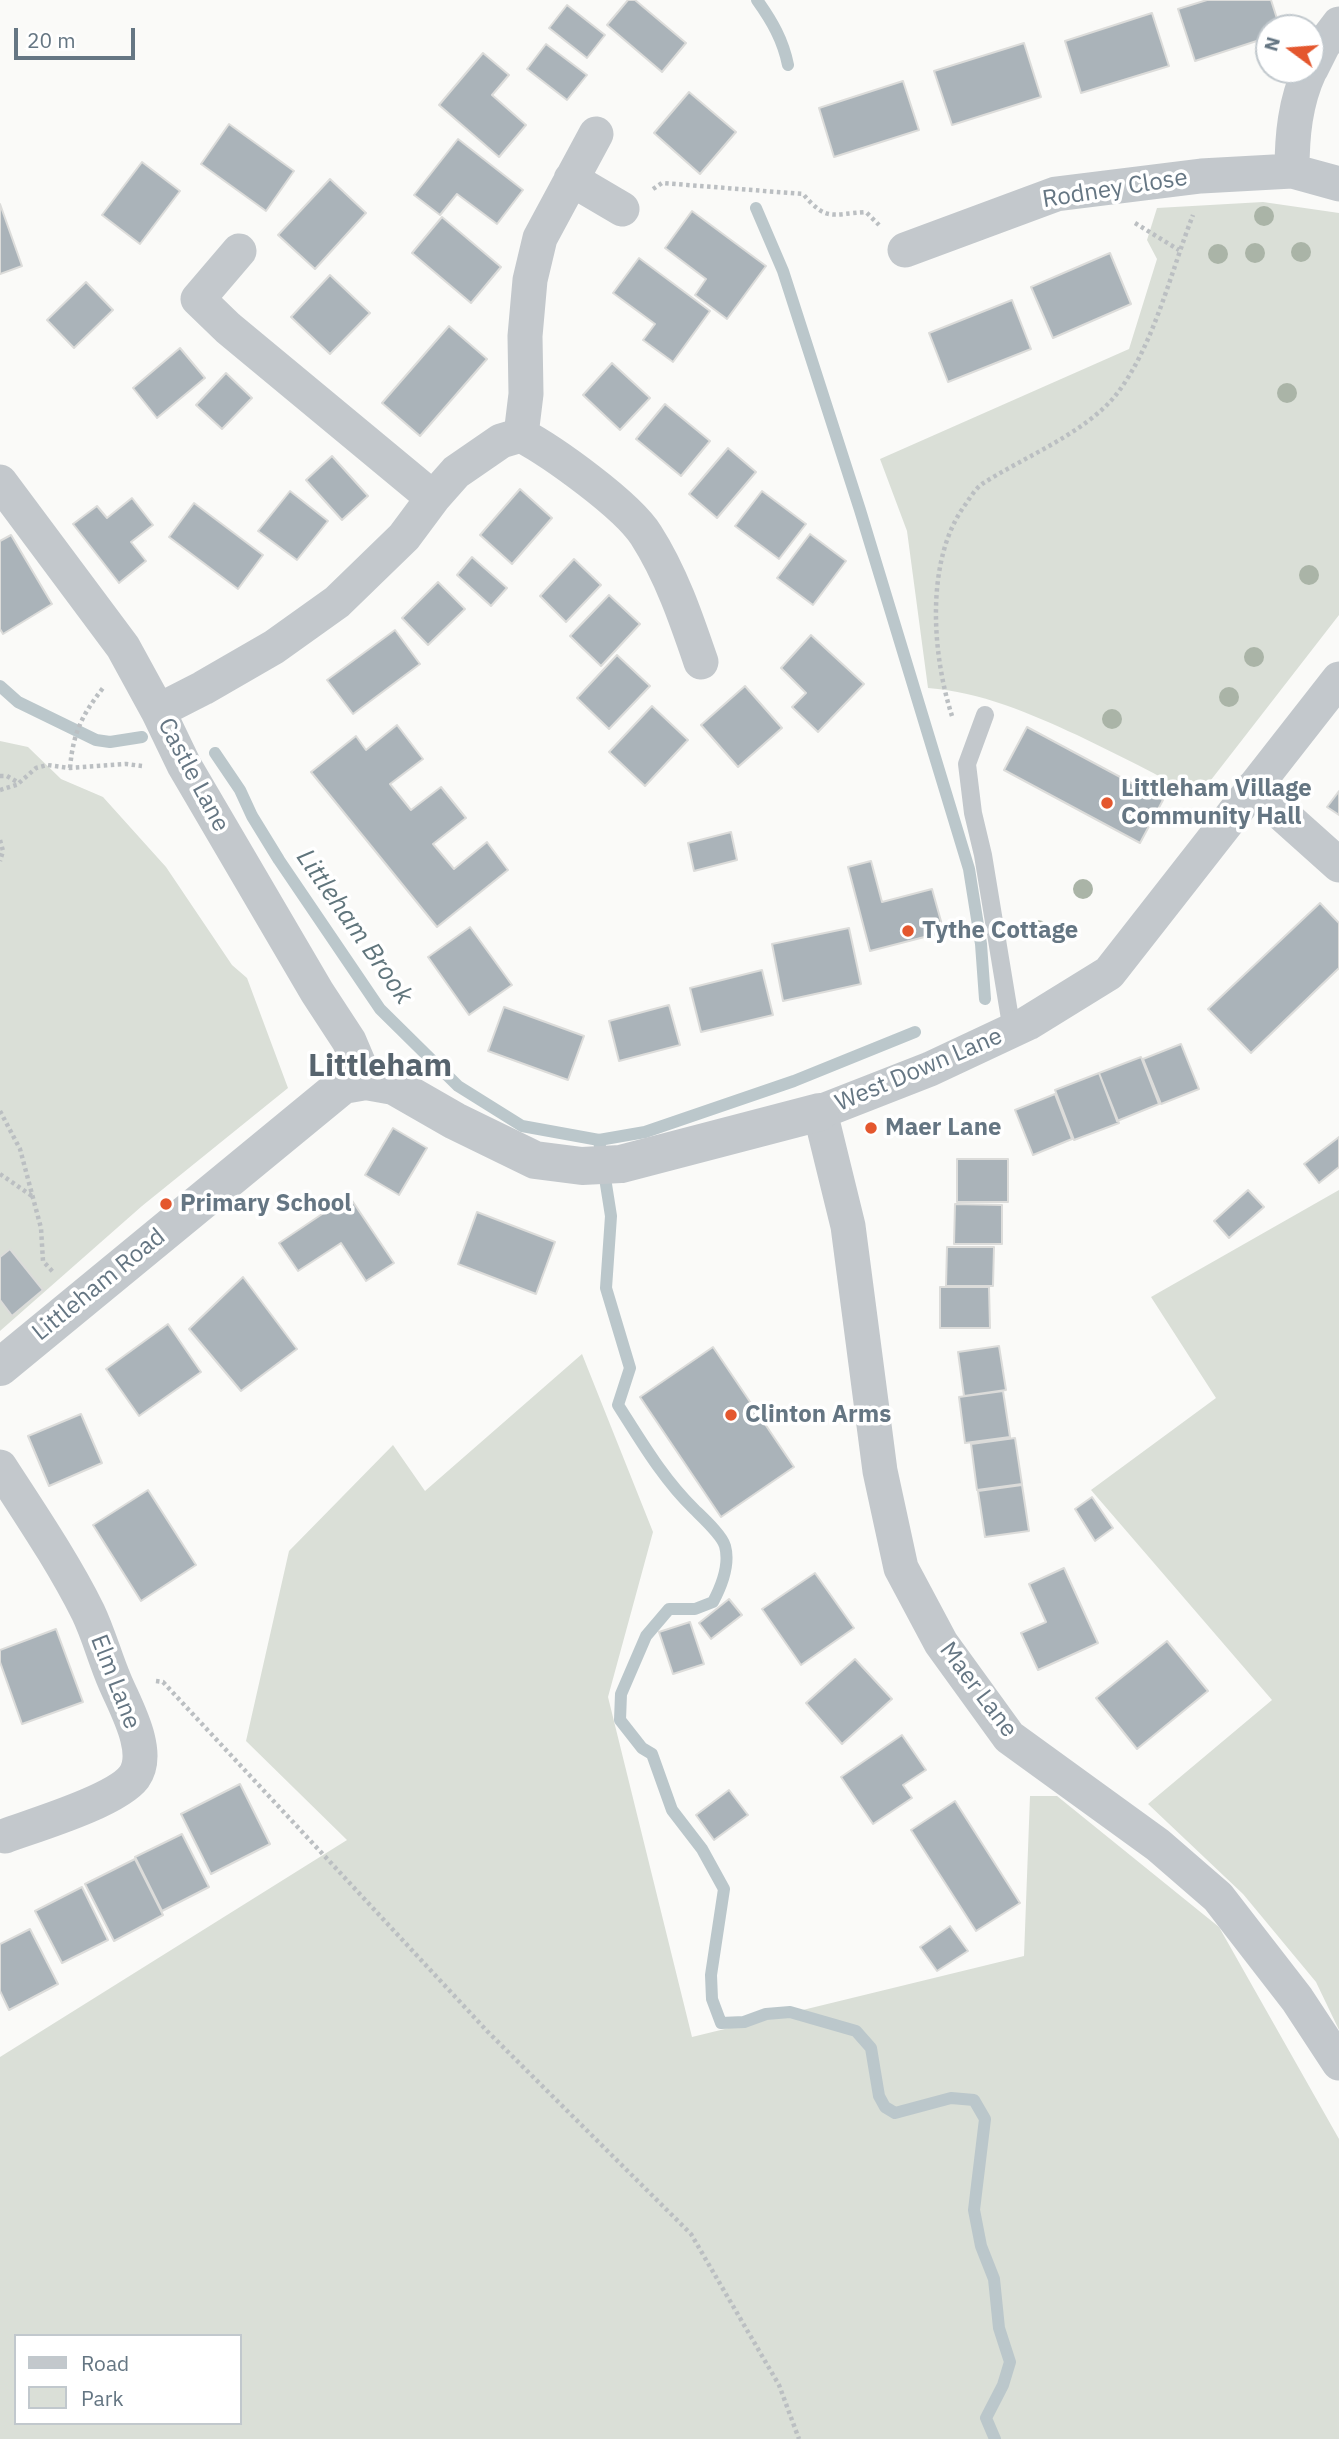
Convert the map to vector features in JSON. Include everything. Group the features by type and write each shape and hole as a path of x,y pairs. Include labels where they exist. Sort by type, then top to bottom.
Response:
{"street":[{"path":"1325,42 1339,24"},
{"path":"1292,171 1294,125 1305,84"},
{"path":"521,435 526,394 525,336 530,280 540,238 596,134"},
{"name":"Rodney Close","path":"905,250 1056,194 1201,176 1292,171 1339,184"},
{"path":"571,179 622,209"},
{"path":"239,250 198,299 228,328 433,498"},
{"path":"158,711 274,647 337,602 404,537 456,472 501,441 521,435 540,445 620,506 645,533 682,604 701,662"},
{"name":"Castle Lane","path":"0,482 122,647 158,711 184,765 317,992 349,1041 366,1081"},
{"name":"West Down Lane","path":"366,1081 394,1086 455,1121 536,1160 582,1166 621,1164 820,1112 930,1069 1012,1031 1109,973 1339,679"},
{"path":"1253,788 1339,865"},
{"name":"Littleham Road","path":"0,1367 342,1085 366,1081"},
{"name":"Maer Lane","path":"820,1112 848,1226 880,1471 901,1568 941,1643 1009,1737 1158,1845 1218,1897 1297,1999 1339,2063"},
{"name":"Elm Lane","path":"0,1467 66,1572 89,1615 114,1681 132,1718 141,1757 135,1776 119,1790 83,1807 5,1836"}],"lane":[{"path":"985,715 967,764 973,813 983,855 1012,1031"}],"path":[{"path":"967,764 945,695 937,628 938,580 944,547 960,511 979,486 1078,428 1115,397 1135,365 1160,309 1199,199 1201,176"},
{"path":"622,209 632,219 644,196 662,183 803,194 815,208 827,216 866,212 905,250"},
{"path":"70,768 72,749 83,713"},
{"path":"0,790 19,783 36,768 47,765 70,768 126,764 164,768 184,765"},
{"path":"0,776 8,776 19,783"},
{"path":"0,840 3,851 0,862"},
{"path":"0,1111 20,1149 41,1228 44,1261 78,1303"},
{"path":"0,1174 33,1196"},
{"path":"114,1681 131,1677 163,1682 486,2031 691,2234 779,2385 799,2439"}],"green space":[{"path":"1263,202 1339,213 1339,615 1197,798 1138,765 1041,719 986,699 928,688 907,531 880,459 1129,349 1157,259 1147,240 1157,208"},
{"path":"0,741 28,747 61,779 103,797 166,867 232,965 247,978 288,1088 142,1206 0,1331"},
{"path":"1339,1190 1339,2030 1316,1982 1243,1894 1148,1804 1272,1700 1091,1490 1216,1398 1151,1297"},
{"path":"582,1354 653,1532 608,1697 692,2037 1024,1956 1030,1796 1057,1796 1219,1927 1339,2139 1339,2439 0,2439 0,2057 347,1840 246,1741 289,1551 393,1445 425,1491"}],"building":[{"path":"628,0 635,0 686,43 662,72 607,25"},
{"path":"1207,0 1271,0 1276,14 1255,14 1255,42 1195,61 1178,9"},
{"path":"567,5 605,35 587,58 549,28"},
{"path":"1152,13 1169,66 1081,93 1065,41"},
{"path":"1024,43 1041,97 952,125 934,71"},
{"path":"546,44 587,75 567,100 527,69"},
{"path":"483,53 509,75 492,95 526,125 499,157 439,105"},
{"path":"903,81 919,130 834,157 819,108"},
{"path":"689,92 736,132 700,174 654,133"},
{"path":"229,124 294,171 266,211 201,164"},
{"path":"458,139 523,190 497,224 457,194 440,215 414,195"},
{"path":"142,162 180,191 140,244 102,215"},
{"path":"330,179 366,213 315,269 278,235"},
{"path":"0,204 22,266 0,274"},
{"path":"692,211 766,266 727,319 695,295 706,279 665,248"},
{"path":"442,217 501,267 471,303 412,253"},
{"path":"1110,253 1131,304 1053,338 1031,287"},
{"path":"639,258 710,311 673,362 643,340 655,324 613,293"},
{"path":"330,275 370,313 330,354 291,317"},
{"path":"86,282 113,310 74,348 47,320"},
{"path":"1012,300 1031,349 948,382 929,333"},
{"path":"449,326 487,359 420,436 382,403"},
{"path":"180,348 205,378 157,418 133,388"},
{"path":"612,363 650,398 620,430 583,395"},
{"path":"226,373 252,398 222,429 196,405"},
{"path":"665,404 710,441 681,476 636,439"},
{"path":"728,448 756,472 717,518 689,494"},
{"path":"332,456 368,496 342,520 306,480"},
{"path":"520,489 552,518 512,564 480,535"},
{"path":"290,491 328,521 297,560 258,531"},
{"path":"762,491 806,524 779,559 735,526"},
{"path":"132,498 153,525 131,542 146,561 119,583 73,524 97,506 107,518"},
{"path":"194,503 263,555 238,589 169,537"},
{"path":"810,534 846,561 813,605 777,578"},
{"path":"11,535 52,604 3,634 0,629 0,541"},
{"path":"472,557 507,588 491,606 457,575"},
{"path":"574,559 601,585 566,622 540,596"},
{"path":"438,582 465,609 428,645 402,618"},
{"path":"609,595 640,624 601,666 570,636"},
{"path":"395,630 420,664 353,714 327,680"},
{"path":"811,635 864,684 818,732 792,707 806,693 781,668"},
{"path":"617,655 650,686 609,729 577,698"},
{"path":"745,686 782,728 738,767 701,725"},
{"path":"652,706 688,740 645,786 609,752"},
{"path":"397,725 423,759 390,784 411,810 441,787 466,818 433,844 454,869 487,842 508,870 437,927 311,772 356,736 366,750"},
{"path":"1027,727 1163,800 1140,843 1004,770"},
{"path":"1339,791 1339,815 1327,807"},
{"path":"731,832 737,860 694,871 688,843"},
{"path":"871,861 882,902 932,889 944,932 870,951 848,867"},
{"path":"1320,903 1339,923 1339,968 1251,1053 1208,1009"},
{"path":"470,927 512,985 469,1015 428,957"},
{"path":"849,928 861,984 783,1001 772,944"},
{"path":"762,970 773,1015 701,1032 690,988"},
{"path":"669,1005 680,1045 619,1061 609,1021"},
{"path":"504,1007 584,1036 568,1080 488,1051"},
{"path":"1181,1044 1199,1089 1161,1104 1143,1059"},
{"path":"1141,1057 1159,1104 1117,1121 1099,1073"},
{"path":"1099,1073 1119,1123 1074,1140 1055,1090"},
{"path":"1055,1094 1072,1139 1033,1155 1015,1110"},
{"path":"393,1128 427,1148 399,1195 365,1175"},
{"path":"1339,1137 1339,1167 1319,1183 1304,1164"},
{"path":"957,1159 1008,1159 1008,1202 957,1202"},
{"path":"1248,1190 1264,1207 1229,1238 1214,1221"},
{"path":"349,1196 394,1263 366,1281 341,1243 298,1271 279,1243"},
{"path":"955,1204 1002,1205 1002,1244 954,1244"},
{"path":"477,1212 555,1242 536,1294 458,1264"},
{"path":"947,1247 994,1247 993,1286 946,1286"},
{"path":"10,1249 43,1290 12,1316 0,1300 0,1257"},
{"path":"243,1277 297,1349 241,1391 189,1329"},
{"path":"940,1287 989,1287 990,1328 940,1328"},
{"path":"168,1324 201,1372 139,1416 106,1369"},
{"path":"999,1346 1006,1390 964,1396 958,1352"},
{"path":"713,1347 794,1467 721,1517 640,1397"},
{"path":"1003,1391 1010,1437 965,1443 959,1397"},
{"path":"81,1414 102,1463 49,1486 28,1436"},
{"path":"1015,1438 1022,1484 977,1490 971,1444"},
{"path":"1022,1485 1029,1531 985,1537 978,1491"},
{"path":"148,1490 196,1565 141,1601 93,1525"},
{"path":"1092,1497 1113,1528 1095,1541 1075,1509"},
{"path":"1064,1568 1098,1643 1038,1670 1021,1633 1046,1622 1029,1584"},
{"path":"815,1573 854,1628 801,1665 762,1609"},
{"path":"729,1599 742,1615 711,1639 699,1623"},
{"path":"690,1622 704,1664 673,1674 659,1632"},
{"path":"56,1629 83,1702 22,1724 0,1662 0,1650"},
{"path":"1167,1641 1208,1691 1137,1749 1096,1698"},
{"path":"855,1659 892,1699 842,1744 806,1703"},
{"path":"902,1735 926,1770 903,1785 912,1798 873,1824 841,1777"},
{"path":"240,1784 270,1844 211,1874 181,1814"},
{"path":"729,1790 748,1815 714,1840 696,1815"},
{"path":"955,1801 1020,1903 976,1931 911,1830"},
{"path":"182,1834 209,1887 162,1911 135,1857"},
{"path":"135,1859 163,1915 114,1941 85,1884"},
{"path":"82,1887 108,1940 62,1963 35,1911"},
{"path":"950,1926 968,1951 937,1971 920,1947"},
{"path":"30,1929 58,1984 9,2010 0,1991 0,1944"}],"waterway":[{"path":"757,0 776,31 788,65"},
{"path":"756,208 783,271 860,510 969,869 981,944 985,999"},
{"name":"Littleham Brook","path":"0,686 18,702 96,740 110,742 142,737"},
{"name":"Littleham Brook","path":"215,753 240,790 252,816 279,860 380,1009 458,1086 522,1126 599,1140 611,1216 606,1288 630,1368 618,1405 662,1472 720,1537 726,1553 724,1575 713,1602 695,1609 669,1609 646,1636 621,1694 620,1720 642,1748 652,1754 672,1810 702,1849 724,1889 711,1975 712,1999 721,2023 744,2022 766,2014 790,2012 856,2031 871,2048 879,2096 885,2107 895,2113 951,2098 974,2100 985,2119 974,2210 981,2246 994,2279 999,2328 1010,2362 1003,2385 986,2418 995,2439"},
{"path":"599,1140 645,1132 794,1081 915,1032"}],"place":[{"name":"Littleham Village Community Hall","path":"1107,803"},
{"name":"Tythe Cottage","path":"908,931"},
{"name":"Maer Lane","path":"871,1128"},
{"name":"Primary School","path":"166,1204"},
{"name":"Clinton Arms","path":"731,1415"}],"district":[{"name":"Littleham","path":"380,1067"}]}
